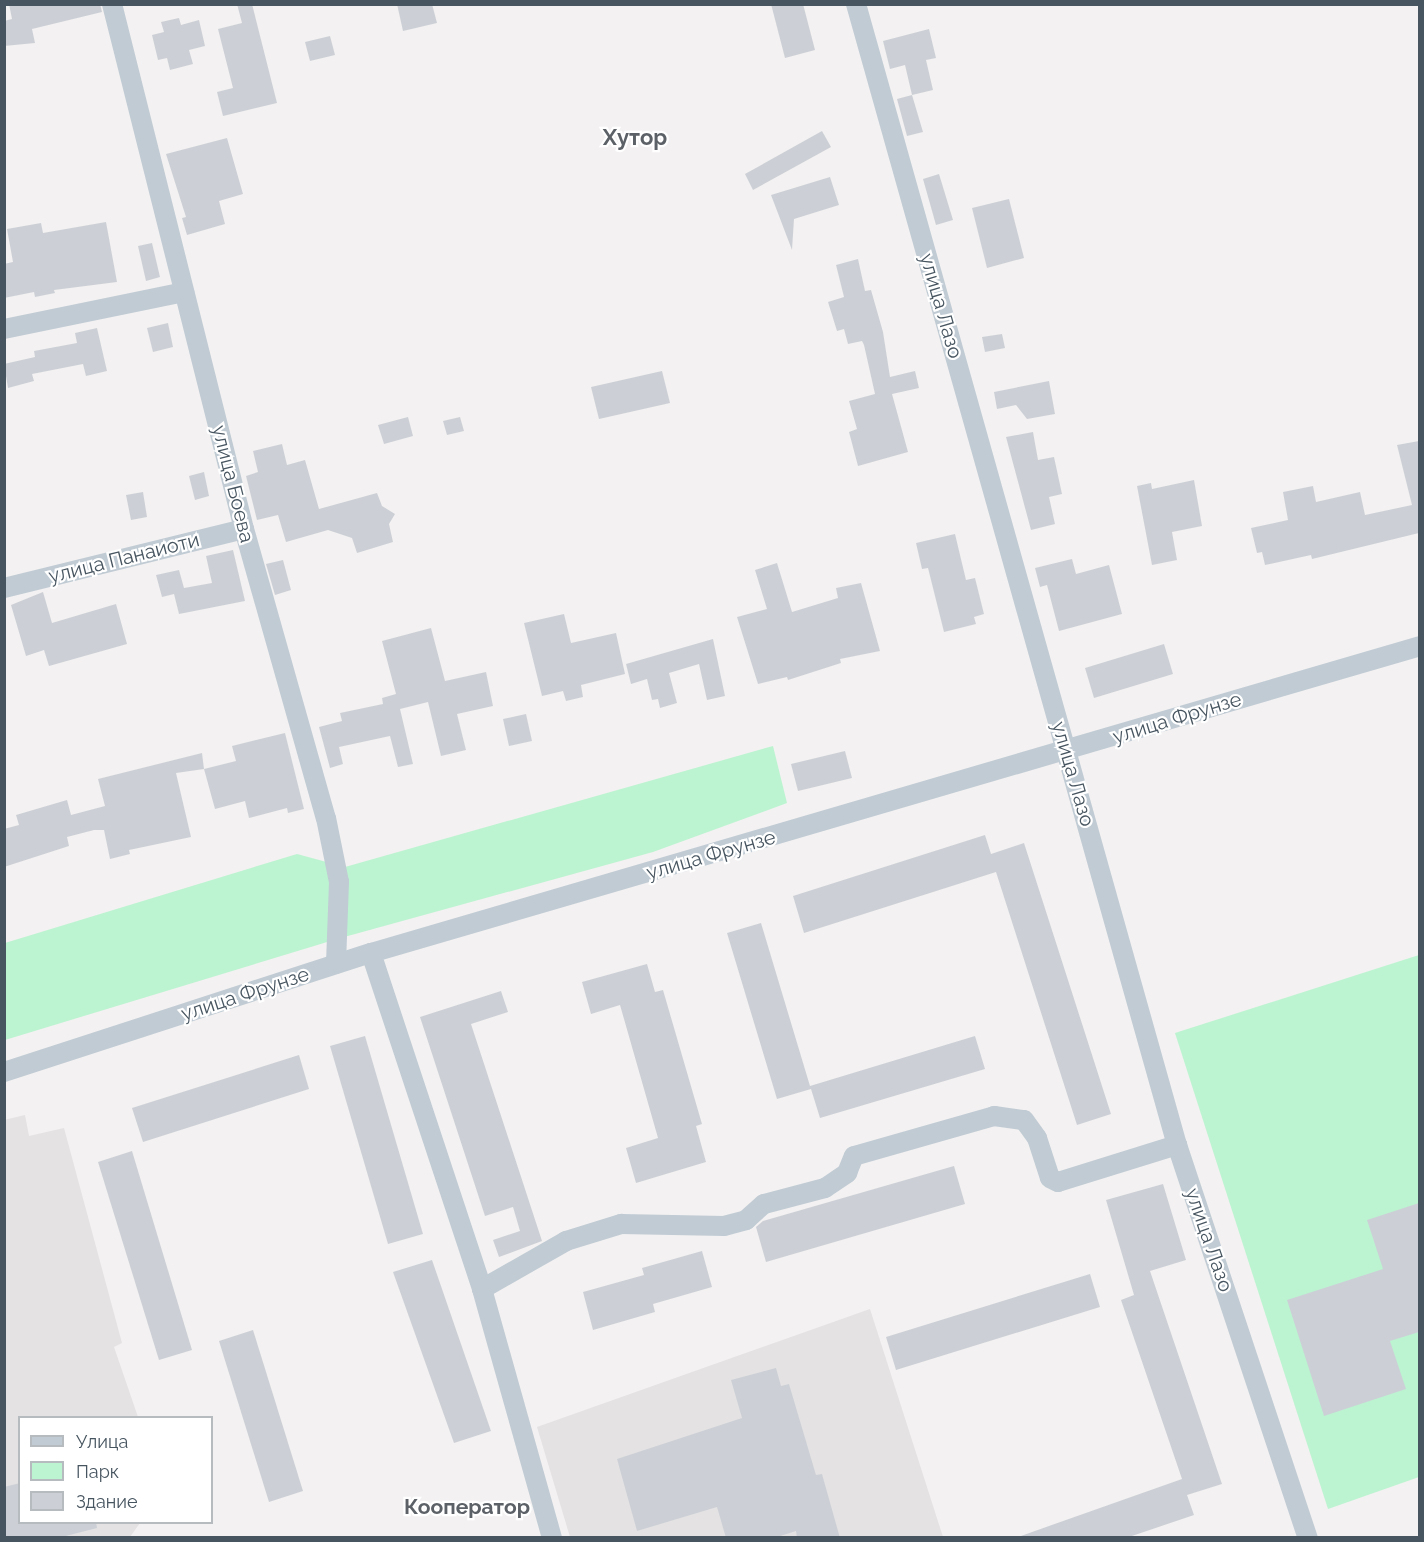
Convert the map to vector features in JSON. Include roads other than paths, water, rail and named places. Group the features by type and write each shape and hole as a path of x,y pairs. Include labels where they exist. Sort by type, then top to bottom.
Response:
{"street":[{"name":"улица Боева","path":"112,4 244,529 326,818 339,882 336,964"},
{"name":"улица Лазо","path":"856,4 1177,1145 1308,1538"},
{"path":"4,329 184,292"},
{"name":"улица Панаиоти","path":"4,588 244,529"},
{"name":"улица Фрунзе","path":"4,1072 371,953 1419,646"},
{"path":"371,953 482,1289 552,1538"},
{"path":"482,1289 566,1241 621,1224 724,1227 746,1220 764,1204 825,1188 847,1173 854,1156 994,1116 1023,1120 1037,1138 1050,1178 1058,1182 1177,1145"}],"district":[{"name":"Хутор","path":"635,138"},
{"name":"Кооператор","path":"467,1507"}]}
